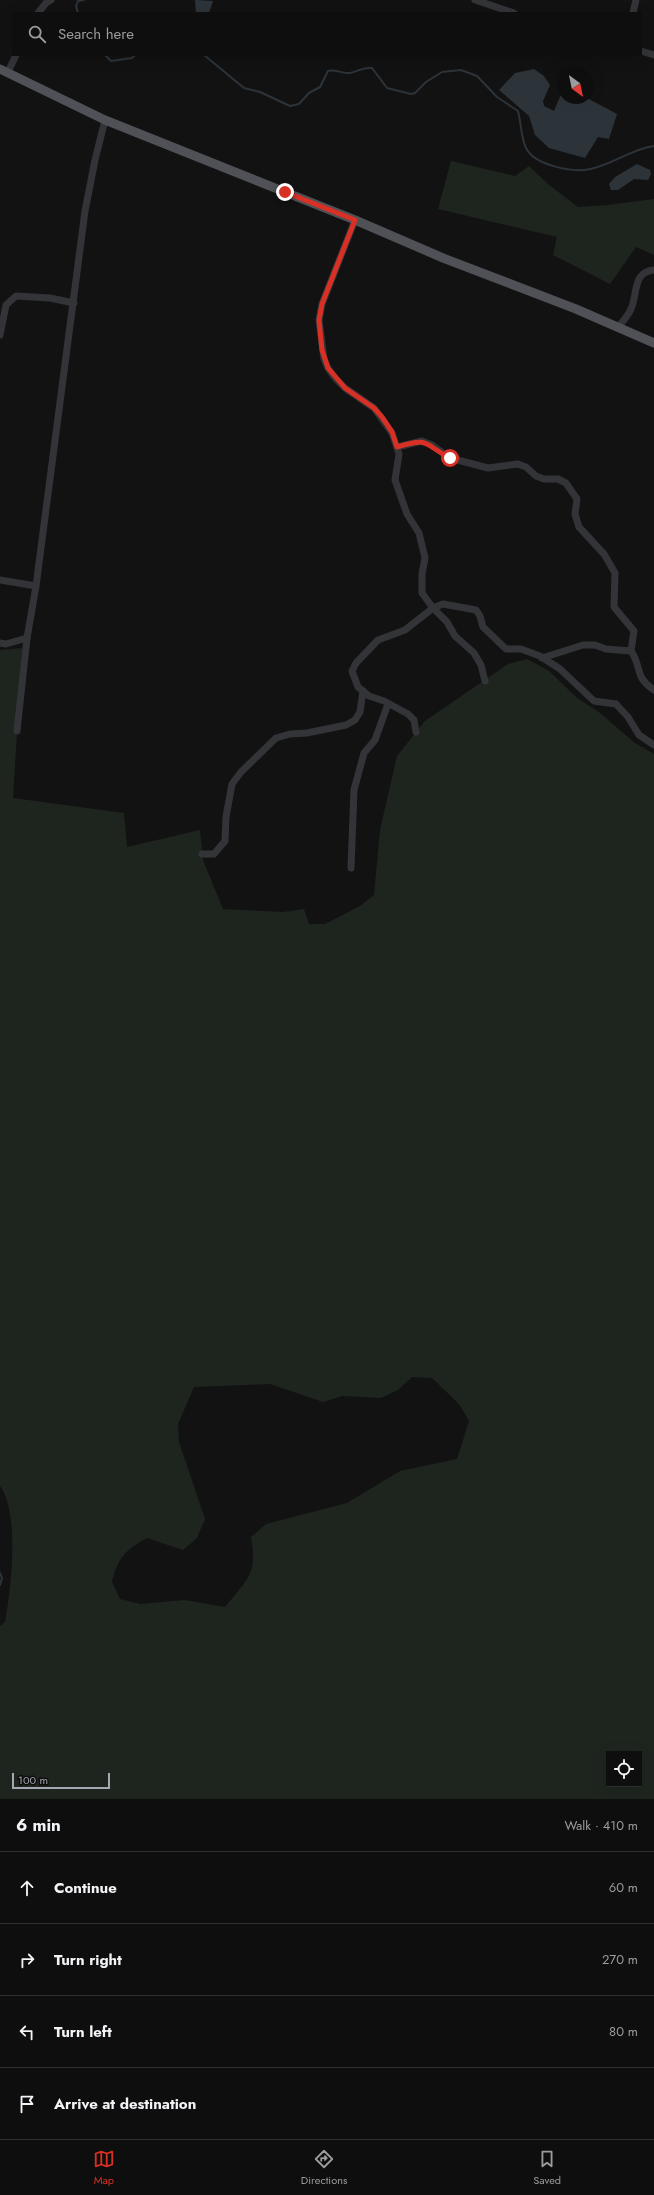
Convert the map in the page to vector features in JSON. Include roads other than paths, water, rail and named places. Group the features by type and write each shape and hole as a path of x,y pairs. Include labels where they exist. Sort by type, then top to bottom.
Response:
{"main road":[{"path":"4,70 105,120 355,220 443,258 576,309 654,343"}],"street":[{"path":"39,12 46,3 51,0"},
{"path":"475,0 511,12"},
{"path":"633,12 636,0"},
{"path":"642,51 654,55"},
{"path":"4,70 15,56"},
{"path":"16,731 27,638 36,586 44,511 74,303 85,211 94,160 105,120"},
{"path":"355,220 322,304 319,320 322,350 328,368 345,388 374,408 392,432 399,454 395,480 407,514 419,533 425,558 422,574 422,593 447,622 455,636 474,653 481,665 485,681"},
{"path":"618,327 632,308 638,279 647,270 654,270"},
{"path":"0,335 6,305 16,296 50,298 74,303"},
{"path":"397,447 422,442 432,445 450,458 488,468 518,464 536,476 544,479 558,479 566,483 577,499 575,514 579,527 604,554 615,573 614,607 634,631 632,651 637,671 644,682 654,690"},
{"path":"0,580 36,586"},
{"path":"416,732 414,720 408,714 368,696 358,688 353,679 352,671 356,663 378,640 405,630 434,608 443,604 476,610 483,627 506,649 521,649 542,658 560,669 594,701 616,704 628,717 639,735 654,745"},
{"path":"0,643 6,644 27,638"},
{"path":"542,658 583,645 595,645 606,649 632,651"},
{"path":"202,854 214,854 225,841 226,817 232,784 261,751 276,738 290,734 307,733 346,726 355,720 360,712 363,691"},
{"path":"351,868 354,790 364,754 375,740 388,704"}],"waterway":[{"path":"78,12 76,6 78,1 84,0"},
{"path":"106,56 111,61 132,58 134,56"},
{"path":"205,56 244,88 260,92 290,106 299,104 309,93 320,87 328,71 350,73 372,68 387,88 411,94 415,93 426,82 442,72 461,70 477,76 497,97 518,111 523,140 530,154 545,163 564,169 583,170 598,167 637,150 654,146"},
{"path":"0,1573 2,1578 0,1585"}]}
